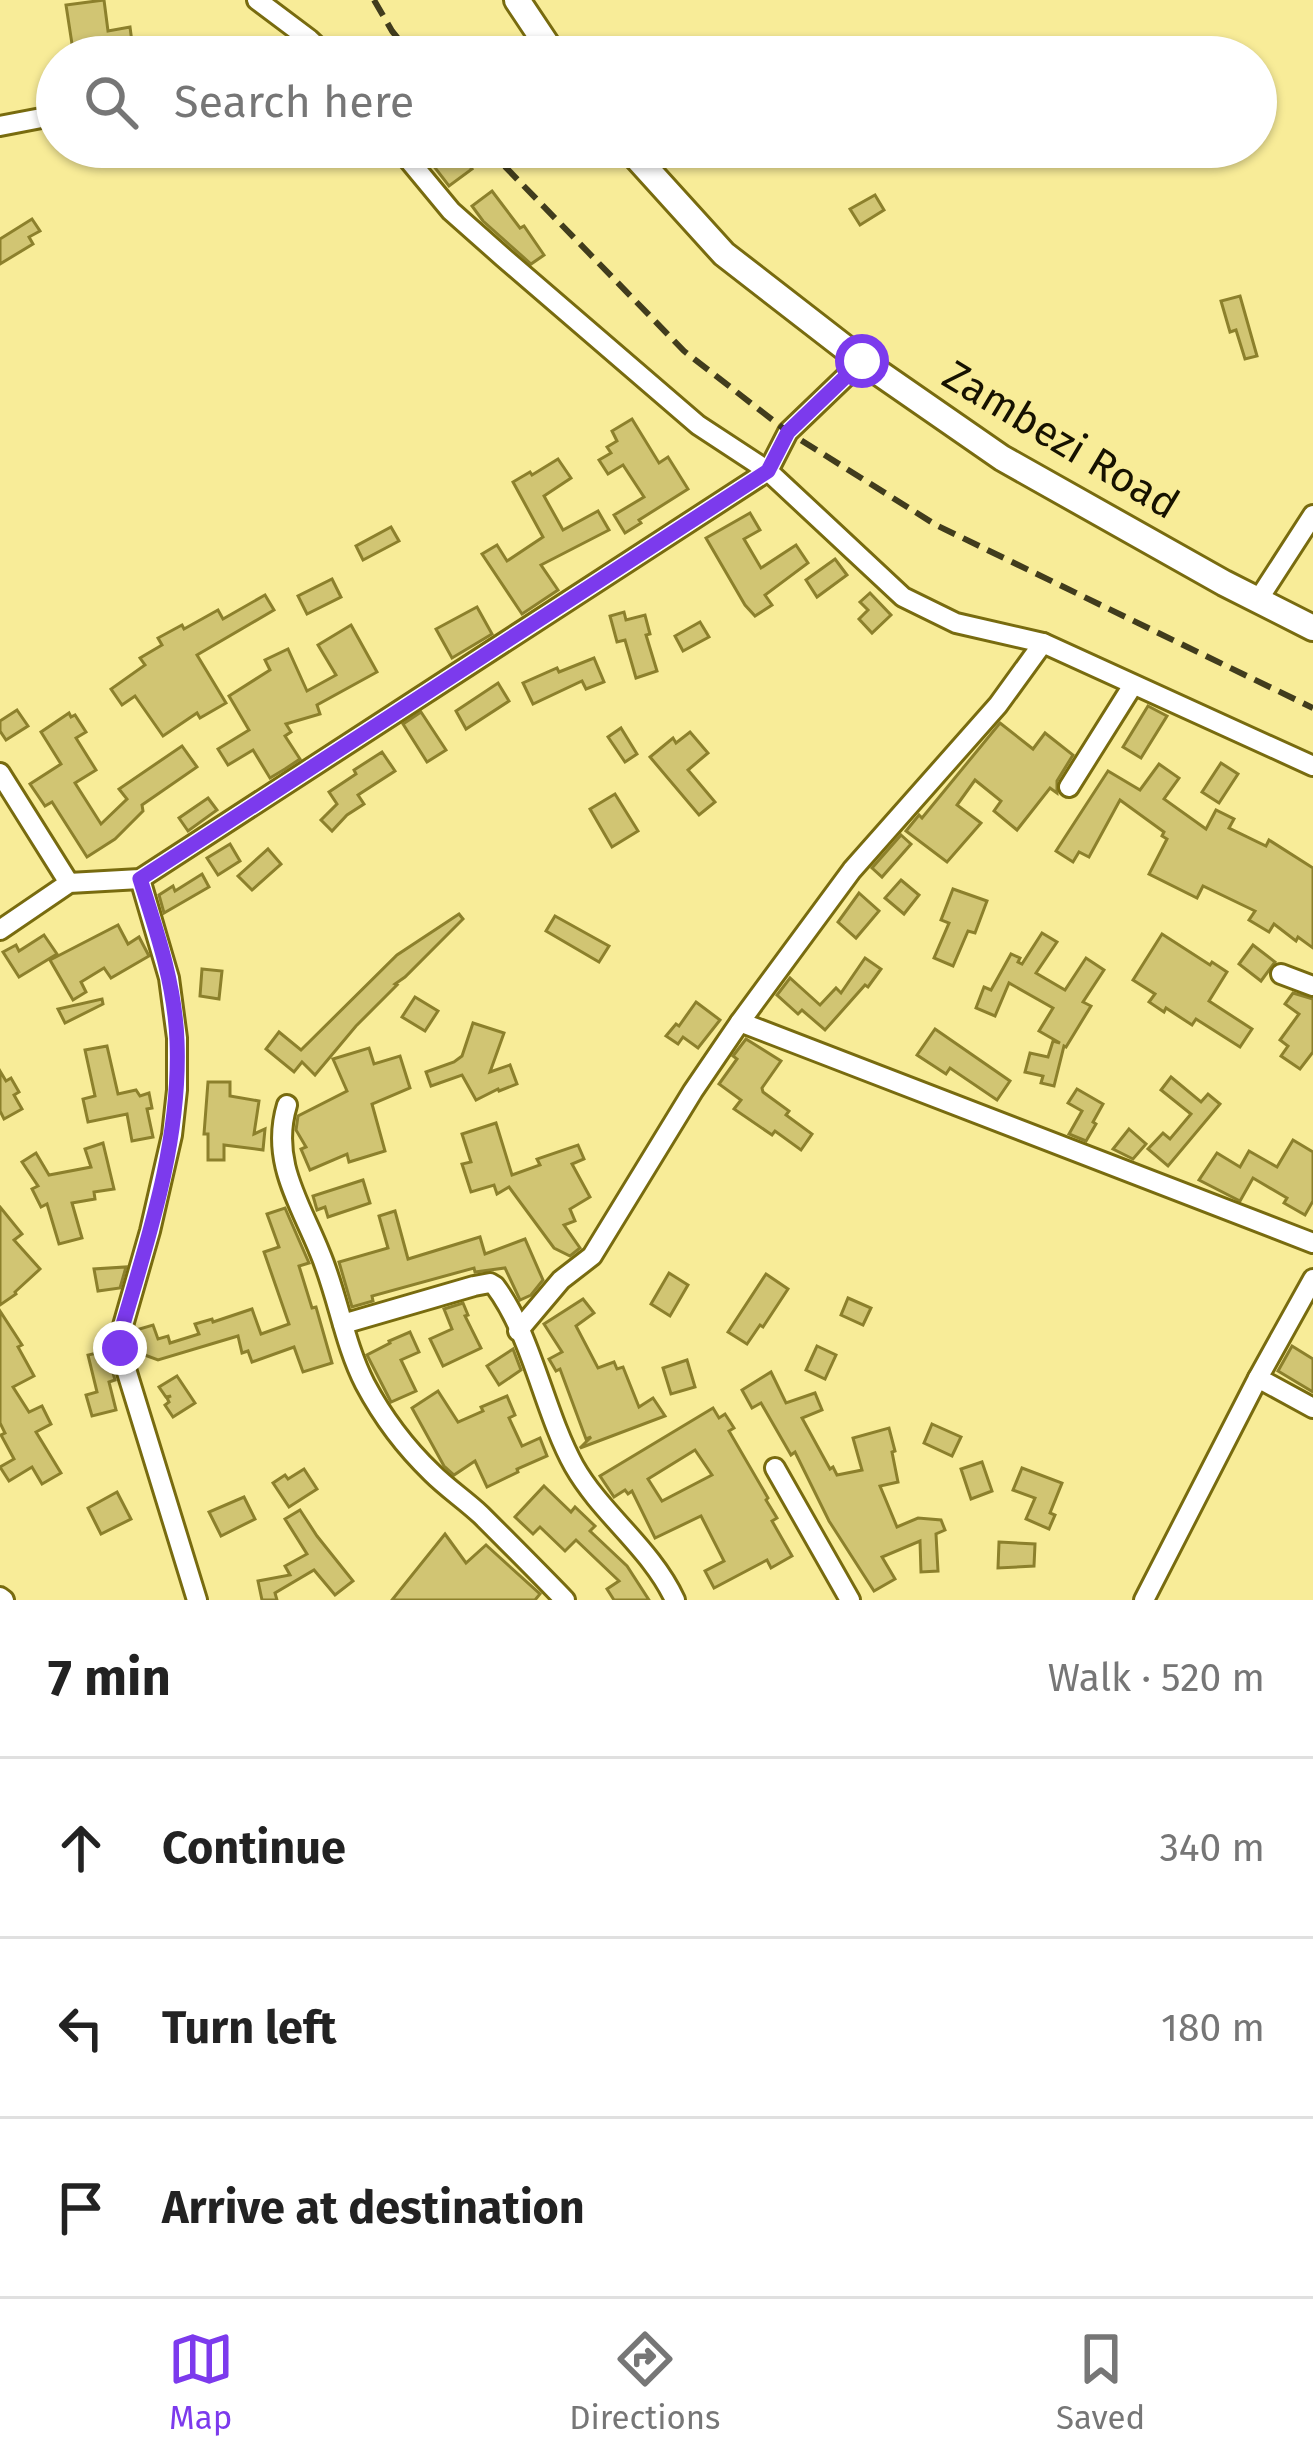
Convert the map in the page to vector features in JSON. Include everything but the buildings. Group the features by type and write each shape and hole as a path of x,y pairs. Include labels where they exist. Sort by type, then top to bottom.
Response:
{"main road":[{"path":"517,0 541,36"},
{"name":"Zambezi Road","path":"646,168 724,254 862,361 1002,458 1313,628"}],"street":[{"path":"256,0 305,36"},
{"path":"0,126 36,119"},
{"path":"415,168 451,211 504,258 698,425 768,471 903,597 956,623 1042,643 1313,766"},
{"path":"0,930 69,883 140,879 768,471 788,432 862,361"},
{"path":"1258,600 1313,515"},
{"path":"518,1331 561,1280 592,1256 740,1022 853,870 998,705 1042,643"},
{"path":"1070,787 1133,685"},
{"path":"0,773 69,883"},
{"path":"140,879 169,978 177,1038 177,1090 155,1210 118,1343 196,1600"},
{"path":"1281,974 1313,986"},
{"path":"740,1022 1313,1243"},
{"path":"286,1105 281,1157 368,1388 421,1462 566,1600"},
{"path":"1144,1600 1313,1279"},
{"path":"343,1324 474,1286 490,1283 499,1290 580,1476 641,1549 675,1600"},
{"path":"1258,1378 1313,1408"},
{"path":"775,1468 850,1600"}],"railway":[{"path":"374,0 396,36"},
{"path":"506,168 684,351 788,432 936,525 1313,708"}],"route":[{"path":"120,1348 172,1135 177,1090 177,1038 169,978 140,879 768,471 788,432 862,361"}]}
